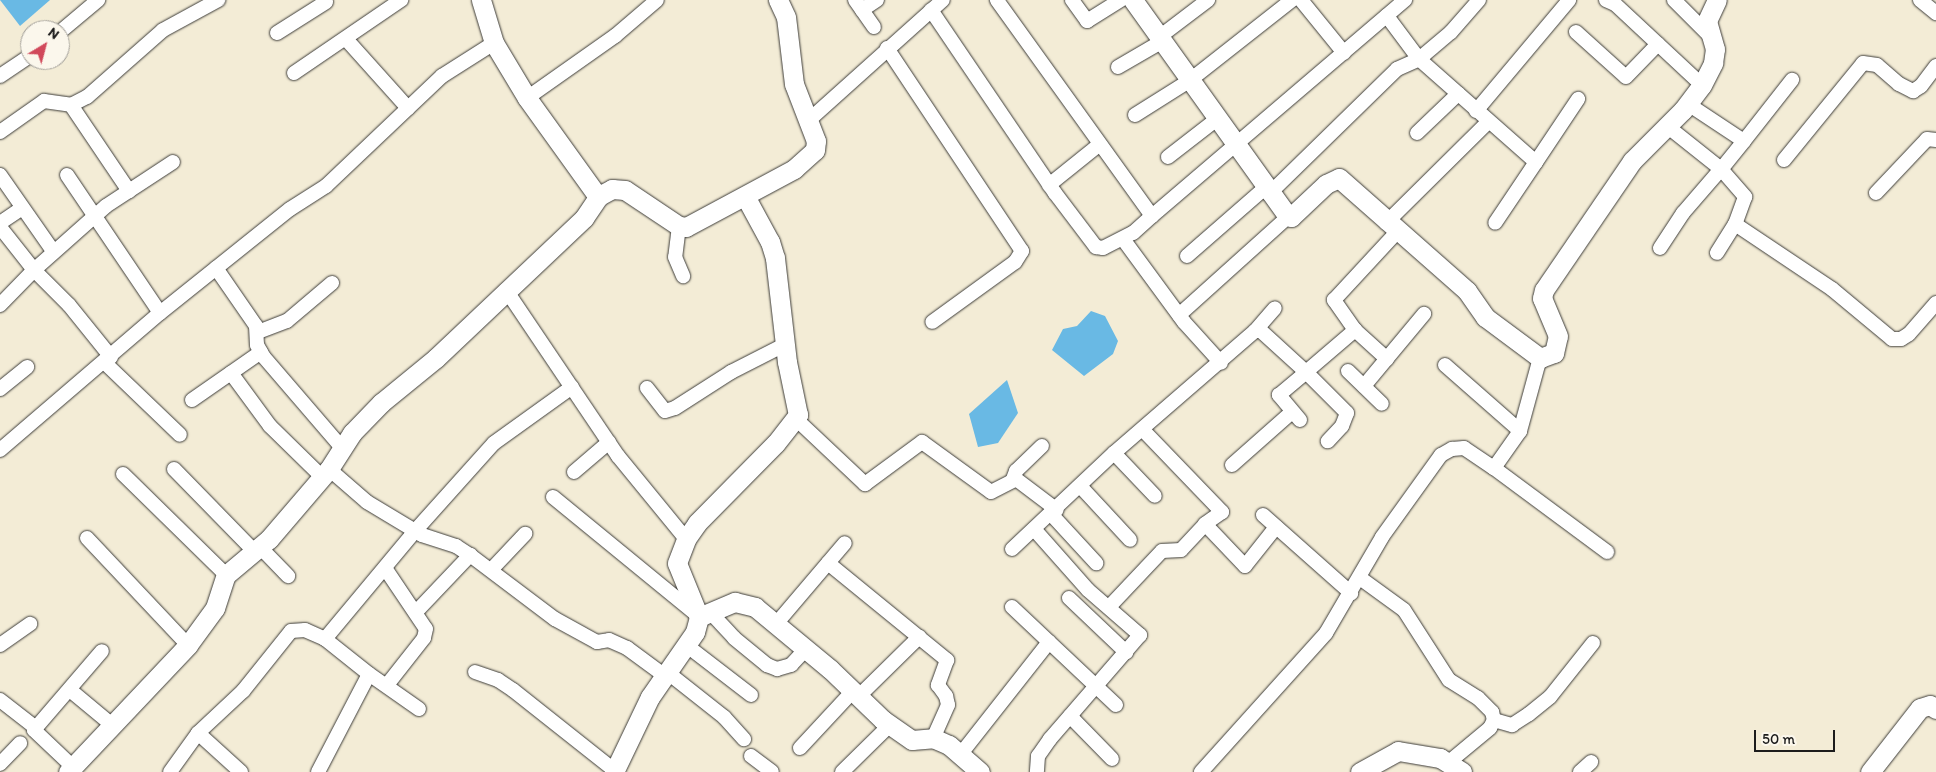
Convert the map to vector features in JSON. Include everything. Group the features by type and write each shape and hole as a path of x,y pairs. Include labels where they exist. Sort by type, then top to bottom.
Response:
{"street":[{"path":"70,24 98,0"},
{"path":"0,132 44,101 71,105 86,97 163,30 218,0"},
{"path":"294,73 401,0"},
{"path":"481,0 494,43 527,98 599,196"},
{"path":"527,98 615,36 657,0"},
{"path":"102,650 70,690 34,730 70,769 188,645 215,608 226,575 256,548 325,473 342,448 381,403 436,358 584,218 599,196 612,190 625,190 679,226 693,226 794,170 811,155 816,141 794,84 786,17 778,0"},
{"path":"874,26 858,5 877,0"},
{"path":"808,121 943,0"},
{"path":"998,0 1152,216"},
{"path":"1072,0 1086,21 1121,0"},
{"path":"1133,0 1159,40 1267,191 1288,217"},
{"path":"1118,67 1159,40 1208,0"},
{"path":"1135,115 1189,81 1292,0"},
{"path":"1301,0 1344,53"},
{"path":"930,10 1049,185 1096,247 1103,248 1123,239 1152,216 1234,143 1344,53 1405,0"},
{"path":"1188,256 1267,191 1391,74 1419,59 1451,32 1479,0"},
{"path":"1476,111 1569,0"},
{"path":"1606,0 1615,4 1702,85"},
{"path":"1674,0 1712,38"},
{"path":"1540,358 1554,353 1558,336 1542,298 1544,290 1632,161 1688,104 1702,85 1713,64 1712,38 1707,21 1717,0"},
{"path":"1920,0 1936,13"},
{"path":"277,34 329,1"},
{"path":"1387,16 1419,59 1488,122 1536,162"},
{"path":"1576,32 1626,77 1658,44"},
{"path":"346,39 408,108"},
{"path":"0,450 160,313 290,209 326,186 442,76 494,43"},
{"path":"888,48 1022,251 1015,262 932,322"},
{"path":"0,76 20,63"},
{"path":"1784,160 1863,63 1877,66 1899,84 1913,91 1921,86 1936,66"},
{"path":"1660,248 1683,212 1744,142 1792,80"},
{"path":"1417,133 1458,94"},
{"path":"1496,223 1578,99"},
{"path":"1688,104 1744,142"},
{"path":"71,105 129,191"},
{"path":"1168,157 1217,119"},
{"path":"1387,359 1355,330 1334,300 1392,227 1488,122"},
{"path":"1667,126 1721,169 1745,197 1735,224 1717,253"},
{"path":"1876,193 1927,139 1936,140"},
{"path":"1049,185 1100,144"},
{"path":"0,305 53,251 94,216 173,162"},
{"path":"0,175 53,251"},
{"path":"67,175 160,313"},
{"path":"1180,315 1326,184 1338,178 1467,291 1485,317 1540,358"},
{"path":"745,196 775,258 796,419 865,484 919,442 991,492 997,492 1014,479 1016,471 1042,446"},
{"path":"0,223 22,208"},
{"path":"1735,224 1832,289 1892,339 1902,339 1936,303"},
{"path":"679,226 675,257 683,276"},
{"path":"0,228 34,270 69,305 107,359 180,435"},
{"path":"1123,239 1180,315 1221,363"},
{"path":"216,268 258,332 257,345 261,352 342,448"},
{"path":"258,332 287,320 332,283"},
{"path":"506,290 608,442 686,539"},
{"path":"1012,549 1081,488 1114,453 1221,363 1255,331 1274,308"},
{"path":"1364,386 1424,314"},
{"path":"1232,465 1296,416 1279,395 1355,330"},
{"path":"1255,331 1261,331 1347,413 1342,426 1328,441"},
{"path":"646,388 665,411 675,408 731,372 786,344"},
{"path":"192,400 261,352"},
{"path":"1494,468 1520,431 1540,358"},
{"path":"1445,366 1520,431"},
{"path":"0,389 27,367"},
{"path":"1348,371 1382,404"},
{"path":"231,373 270,426 325,473 367,502 415,531 470,555 555,619 597,642 609,640 627,648 724,716 744,739"},
{"path":"326,639 415,531 494,443 572,387"},
{"path":"704,614 677,563 686,539 696,523 776,443 796,419"},
{"path":"1108,607 1162,552 1181,550 1205,524 1222,512 1143,430"},
{"path":"574,472 608,442"},
{"path":"1200,772 1326,633 1360,578 1382,537 1441,455 1452,448 1464,448 1494,468 1608,552"},
{"path":"1114,453 1155,496"},
{"path":"174,469 288,576"},
{"path":"123,474 226,575"},
{"path":"1014,479 1054,512 1096,563"},
{"path":"1081,488 1130,540"},
{"path":"553,497 747,648 777,669 791,665 805,650"},
{"path":"1263,515 1351,593"},
{"path":"1205,524 1245,566 1276,526"},
{"path":"1034,529 1088,590 1140,635 1038,756 1037,772"},
{"path":"491,570 524,534"},
{"path":"87,538 188,645"},
{"path":"776,624 845,543"},
{"path":"416,612 470,555"},
{"path":"828,563 948,663 938,685 946,696 948,705 933,738"},
{"path":"385,568 426,629 424,638 388,685"},
{"path":"1360,578 1404,610 1448,680 1488,705 1494,720"},
{"path":"1068,598 1126,652"},
{"path":"476,672 498,680 513,690 614,771 625,743 704,614 735,602 755,607 890,725 912,740 933,738 960,755 980,772"},
{"path":"1012,607 1116,705"},
{"path":"0,646 30,624"},
{"path":"170,772 198,733 243,692 291,631 305,630 326,639 369,674 388,685 419,710"},
{"path":"800,748 919,637"},
{"path":"960,755 1049,642"},
{"path":"1494,720 1512,725 1529,714 1550,697 1593,643"},
{"path":"686,645 751,695"},
{"path":"318,772 369,674"},
{"path":"70,690 112,725"},
{"path":"0,700 36,728"},
{"path":"1870,772 1920,708 1935,707"},
{"path":"1070,716 1112,759"},
{"path":"1360,772 1398,751 1440,758 1455,768 1494,720"},
{"path":"842,772 890,725"},
{"path":"198,733 241,772"},
{"path":"0,764 20,743"},
{"path":"751,756 772,772"},
{"path":"1580,772 1591,762"}],"water":[{"path":"0,0 50,0 27,20 20,20 20,26"},
{"path":"1091,311 1105,316 1118,341 1113,354 1084,376 1052,350 1063,329 1077,326"},
{"path":"1007,380 1018,413 998,443 978,447 969,414"}]}
